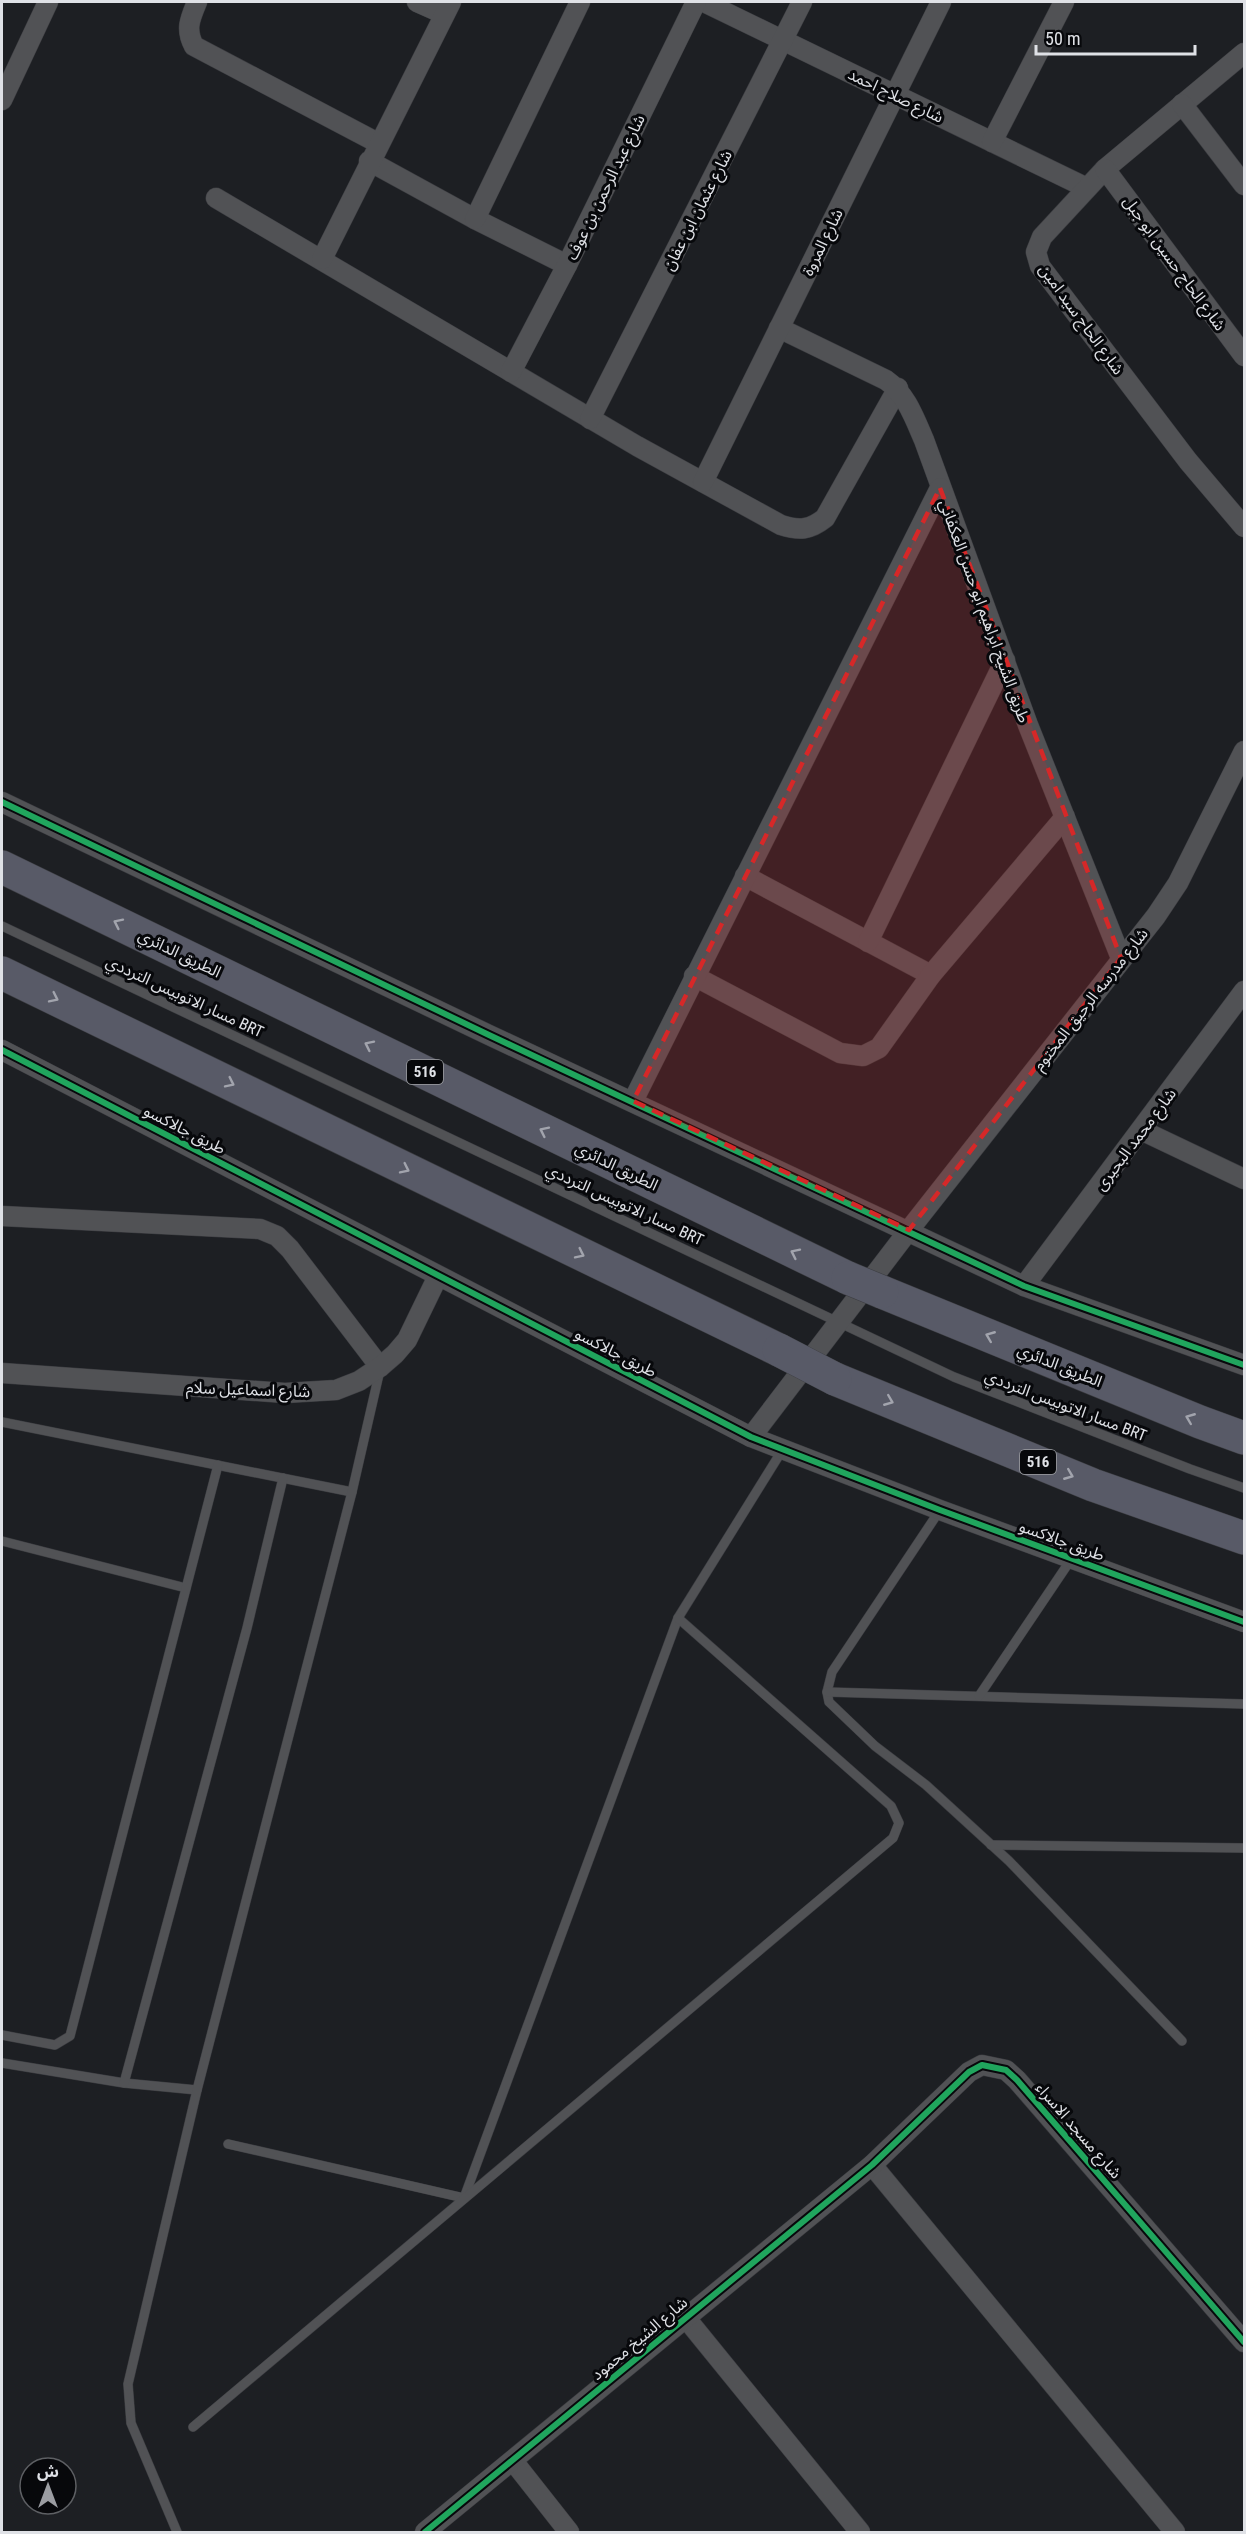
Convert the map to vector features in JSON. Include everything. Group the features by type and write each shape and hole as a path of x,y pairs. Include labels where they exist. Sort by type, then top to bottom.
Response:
{"highway":[{"name":"الطريق الدائري","path":"2,867 848,1278 1245,1438"},
{"name":"516","path":"2,973 835,1379 1093,1485 1245,1538"}],"street":[{"path":"2,100 48,2"},
{"path":"197,2 189,21 188,34 194,46 378,143"},
{"path":"322,259 378,143 448,8 417,2"},
{"path":"475,219 580,2"},
{"name":"شارع عبد الرحمن بن عوف","path":"511,372 696,2"},
{"name":"شارع صلاح احمد","path":"704,2 1087,188"},
{"name":"شارع عثمان ابن عفان","path":"590,419 802,2"},
{"name":"شارع المروة","path":"703,482 941,2"},
{"path":"992,142 1064,2"},
{"name":"شارع الحاج سيد امين","path":"1245,53 1105,169 1042,237 1036,252 1040,266 1188,461 1245,527"},
{"path":"1182,104 1245,185"},
{"path":"369,161 475,219 567,264"},
{"name":"شارع الحاج حسين ابو جبل","path":"1105,169 1245,356"},
{"path":"216,198 590,419 792,529 814,526 825,518 898,388 779,328"},
{"name":"طريق الشيخ ابراهيم ابو حسن العكفاني","path":"898,388 924,440 1028,725 1121,958"},
{"path":"633,1101 940,488"},
{"path":"868,942 1005,660"},
{"name":"شارع مدرسه الرحيق المختوم","path":"751,1437 909,1230 1156,916 1178,883 1245,751"},
{"path":"2,802 1024,1286 1245,1365"},
{"path":"694,976 840,1053 863,1056 879,1048 931,975 1065,817"},
{"path":"745,876 931,975"},
{"name":"شارع محمد البحيرى","path":"1024,1286 1245,991"},
{"name":"طريق جالاكسو","path":"2,1050 751,1437 940,1510 1245,1622"},
{"path":"1141,1130 1245,1179"},
{"path":"2,1216 260,1229 277,1236 290,1249 380,1367"},
{"name":"شارع اسماعيل سلام","path":"2,1373 285,1393 336,1390 359,1381 380,1367 407,1340 438,1276"},
{"name":"شارع مسجد الاسراء","path":"872,2164 976,2067 990,2065 1006,2070 1245,2342"},
{"path":"872,2164 1175,2532"},
{"name":"شارع الشيخ محمود","path":"425,2532 872,2164"},
{"path":"685,2317 860,2532"},
{"path":"513,2461 569,2532"}],"lane":[{"name":"مسار الاتوبيس الترددي BRT","path":"2,926 954,1377 1179,1465 1245,1488"},
{"path":"177,2532 131,2423 128,2384 197,2090 352,1492 380,1367"},
{"path":"2,1422 352,1492"},
{"path":"464,2198 678,1618 783,1449"},
{"path":"2,2035 55,2045 70,2036 218,1465"},
{"path":"124,2083 247,1628 283,1478"},
{"path":"940,1510 832,1672 827,1692 829,1702 875,1746 926,1785 991,1845 1182,2041"},
{"path":"2,1541 186,1588"},
{"path":"979,1696 1072,1558"},
{"path":"193,2427 892,1838 899,1822 891,1806 678,1618"},
{"path":"827,1692 1245,1704"},
{"path":"991,1845 1245,1848"},
{"path":"2,2064 124,2083 197,2090"},
{"path":"228,2144 464,2198"}],"highlighted area":[{"path":"940,488 1121,958 909,1230 633,1101"}],"cycle path":[{"path":"2,802 489,1035 1024,1286 1244,1365"},
{"path":"2,1050 751,1437 940,1510 1244,1622"},
{"path":"425,2532 872,2165 969,2072 982,2065 1006,2070 1017,2080 1244,2342"}]}
